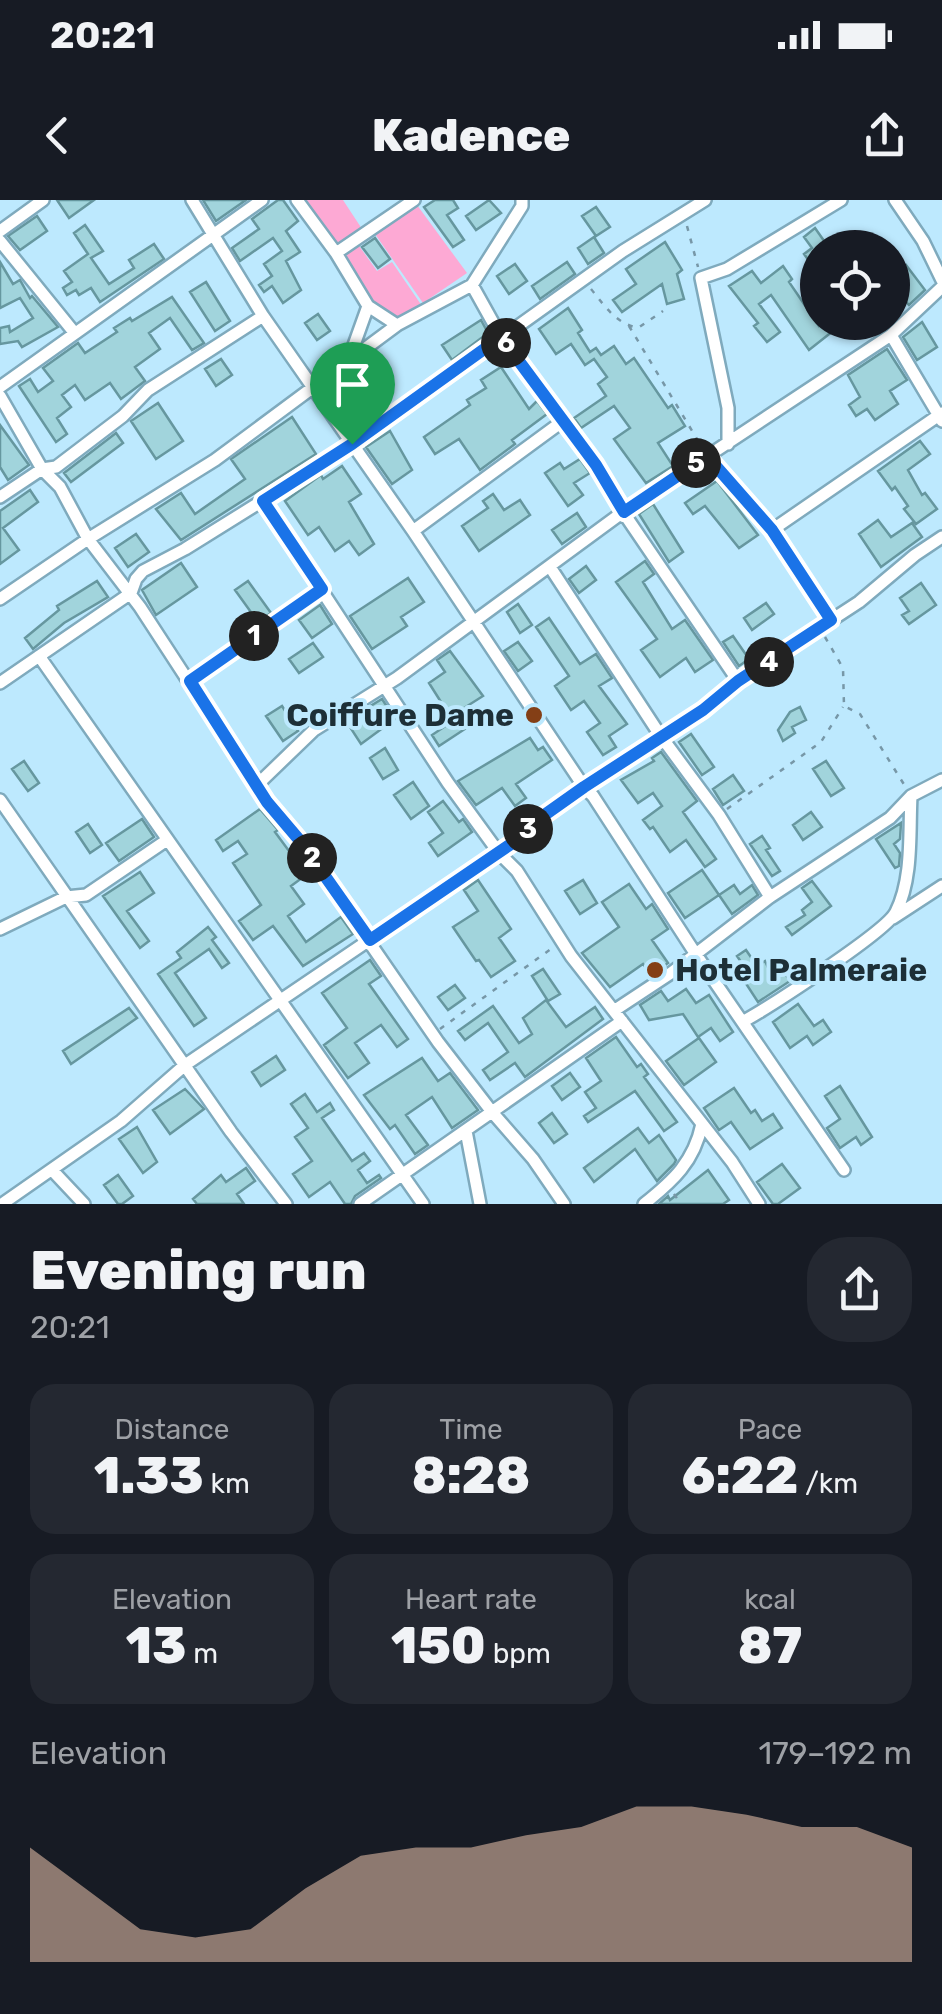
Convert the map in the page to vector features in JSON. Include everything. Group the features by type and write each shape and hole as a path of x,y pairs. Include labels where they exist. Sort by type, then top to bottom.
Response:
{"street":[{"path":"0,231 43,200"},
{"path":"192,200 263,316 413,531 472,624 593,796 694,953 844,1170"},
{"path":"0,386 262,200"},
{"path":"297,200 368,306 398,325"},
{"path":"336,254 414,200"},
{"path":"0,599 214,460 398,325 472,285 522,206 522,200"},
{"path":"0,683 131,593 143,571 352,444 623,251 705,200"},
{"path":"728,444 728,408 701,278 727,269 841,200"},
{"path":"895,200 923,241 942,283 910,316"},
{"path":"0,241 74,331"},
{"path":"472,285 501,337 596,465 738,681"},
{"path":"347,363 368,306"},
{"path":"0,497 42,470 56,466 123,416 148,390 263,316"},
{"path":"257,785 314,730 386,685 624,512 884,340"},
{"path":"831,620 772,530 941,416 894,340"},
{"path":"0,396 42,470 60,487 88,539 131,593 257,785 370,940 395,982 564,1204"},
{"path":"413,531 563,421"},
{"path":"263,501 448,783 499,853 517,871 561,942 759,1204"},
{"path":"2,1204 121,1120 185,1065 499,853 584,787 703,710 738,681 814,632 942,538"},
{"path":"550,567 660,735 719,815 770,897"},
{"path":"190,681 322,589"},
{"path":"39,656 422,1204"},
{"path":"360,1204 492,1112 770,897 890,818 911,796 942,780"},
{"path":"893,918 906,881 911,796"},
{"path":"0,800 286,1204"},
{"path":"0,929 66,897 86,895 167,840"},
{"path":"744,1021 777,1003 942,886"},
{"path":"644,1204 682,1173 693,1155 702,1124"},
{"path":"466,1131 480,1204"},
{"path":"52,1170 84,1204"}],"path":[{"path":"684,215 701,278"},
{"path":"584,280 614,318 629,326 638,328 663,311"},
{"path":"629,326 707,456 772,530"},
{"path":"719,815 822,742 844,706 843,668 828,638 814,632"},
{"path":"844,706 860,714 911,796"},
{"path":"434,1032 561,942"},
{"path":"668,1185 681,1204"}],"shaded area":[{"path":"298,200 343,200 362,229 331,250"},
{"path":"417,205 467,273 423,303 375,234"},
{"path":"357,243 377,271 392,262 422,306 401,320 392,314 381,323 335,258"}],"building":[{"path":"57,200 94,200 69,218"},
{"path":"203,200 246,200 216,221"},
{"path":"283,200 298,221 286,231 300,252 286,261 301,290 283,303 272,286 264,292 259,285 272,276 264,264 282,251 273,238 240,261 232,248 259,229 252,219"},
{"path":"435,200 453,200 458,208 447,215 464,240 453,247 424,207"},
{"path":"489,200 501,213 476,230 466,216"},
{"path":"596,207 610,227 596,236 582,216"},
{"path":"37,216 47,231 20,250 8,236"},
{"path":"85,225 103,251 91,258 109,284 134,268 129,260 154,244 164,259 100,302 91,288 79,295 76,290 67,295 63,288 72,282 64,271 88,254 74,233"},
{"path":"594,237 604,253 588,264 578,248"},
{"path":"375,238 390,259 378,268 362,247"},
{"path":"665,242 682,270 677,274 684,299 667,304 662,284 622,312 613,300 636,284 626,269"},
{"path":"0,262 13,284 20,280 30,298 58,327 22,347 18,341 0,344 0,328 9,326 10,332 33,318 20,298 0,308"},
{"path":"567,262 575,274 540,299 532,286"},
{"path":"515,264 527,281 509,294 497,276"},
{"path":"783,266 800,298 800,337 771,295 759,304 780,332 767,342 754,326 758,323 729,286 752,271 761,283"},
{"path":"910,270 925,290 910,304"},
{"path":"206,282 230,321 215,331 190,292"},
{"path":"172,297 204,343 192,350 170,318 149,333 160,349 135,367 145,381 121,399 110,383 85,400 75,385 62,395 71,407 57,418 67,434 56,442 19,386 30,379 38,392 53,381 43,368 78,343 85,353 117,332 114,328"},
{"path":"568,308 590,352 596,348 601,355 614,346 626,364 634,358 685,426 658,443 673,466 646,483 614,439 630,428 614,406 581,428 574,418 606,396 598,384 607,377 594,359 585,365 571,344 556,354 539,329"},
{"path":"318,314 330,331 317,340 305,323"},
{"path":"481,320 488,333 452,360 442,345"},
{"path":"922,322 937,347 917,360 905,340 910,340 910,331"},
{"path":"802,340 822,340 809,350"},
{"path":"887,349 907,380 890,391 898,404 875,420 867,409 856,416 849,405 860,397 848,375"},
{"path":"221,359 232,375 216,386 205,369"},
{"path":"501,367 529,409 537,401 547,414 480,470 459,439 435,454 424,437 470,405 467,400 486,388 481,380"},
{"path":"337,384 362,421 352,428 327,391"},
{"path":"158,403 183,441 156,459 131,421"},
{"path":"292,417 316,454 181,540 156,509 181,493 195,514 245,479 231,459"},
{"path":"0,425 29,465 8,480 0,467"},
{"path":"390,431 412,470 392,484 366,447"},
{"path":"116,433 123,443 71,482 64,473"},
{"path":"920,441 930,454 908,470 922,495 925,493 937,509 916,524 904,509 908,506 895,487 892,490 878,471"},
{"path":"580,459 590,473 574,483 583,495 568,506 545,473 560,463 564,469"},
{"path":"342,466 361,494 349,502 374,544 359,555 349,541 335,551 319,527 308,535 285,501 321,475 323,479"},
{"path":"717,481 758,535 739,548 705,506 693,514 685,503"},
{"path":"30,490 38,502 3,528 19,550 0,564 0,511"},
{"path":"493,494 504,510 520,500 530,515 479,551 462,526 488,508 483,501"},
{"path":"653,504 683,552 669,562 639,514"},
{"path":"577,513 586,527 562,544 552,530"},
{"path":"878,520 891,537 912,523 922,537 881,567 859,534"},
{"path":"136,534 149,552 128,567 115,548"},
{"path":"645,561 654,574 643,582 672,629 685,620 713,660 695,672 686,658 660,677 641,650 657,639 616,582"},
{"path":"181,563 197,587 156,615 142,590"},
{"path":"586,566 596,580 579,593 569,579"},
{"path":"408,578 424,602 401,617 407,626 372,649 350,616"},
{"path":"97,581 108,597 64,623 33,649 25,638 59,610 57,606"},
{"path":"248,581 271,613 258,622 235,590"},
{"path":"921,583 936,605 909,624 902,615 909,611 900,598"},
{"path":"766,603 774,614 752,630 744,618"},
{"path":"518,604 532,625 520,633 507,612"},
{"path":"320,605 332,624 312,638 299,620"},
{"path":"549,618 580,664 596,654 612,678 599,686 627,724 609,736 616,747 603,755 587,732 600,723 584,701 571,710 555,686 569,676 536,627"},
{"path":"733,636 749,659 739,666 723,642"},
{"path":"518,642 532,661 518,671 504,651"},
{"path":"313,643 323,657 299,673 289,659"},
{"path":"450,651 483,696 464,708 474,723 439,746 432,735 453,721 429,683 445,672 437,660"},
{"path":"382,699 395,719 361,744 346,721"},
{"path":"282,706 298,731 283,741 266,716"},
{"path":"800,707 806,720 792,727 795,733 783,741 778,730 790,712"},
{"path":"691,734 714,767 702,775 679,742"},
{"path":"530,738 552,760 516,784 526,798 515,806 502,788 476,805 458,781"},
{"path":"385,748 398,770 383,779 370,758"},
{"path":"661,752 697,801 683,812 716,859 705,867 686,840 670,852 653,827 650,829 643,820 662,806 653,793 638,803 621,780 654,761 652,758"},
{"path":"24,761 39,783 28,791 12,769"},
{"path":"826,761 844,788 831,796 813,769"},
{"path":"733,775 744,791 723,805 713,789"},
{"path":"413,782 429,806 411,819 394,795"},
{"path":"443,801 472,832 438,856 429,843 443,833 428,812"},
{"path":"260,809 289,851 293,848 310,872 291,886 304,904 288,916 306,942 341,917 353,934 303,966 273,926 253,940 239,921 261,905 233,863 247,854 238,841 223,851 216,840"},
{"path":"811,812 822,827 803,840 793,825"},
{"path":"142,819 154,837 119,861 106,843"},
{"path":"901,823 900,839 894,844 900,853 899,866 895,868 876,839"},
{"path":"88,824 102,845 90,853 76,832"},
{"path":"762,836 780,871 772,876 750,844"},
{"path":"702,870 719,895 685,918 668,893"},
{"path":"140,872 154,893 127,911 149,941 140,948 103,896"},
{"path":"478,880 511,929 499,938 515,961 491,977 453,927 478,911 464,890"},
{"path":"583,880 597,903 580,914 565,891"},
{"path":"812,881 831,906 792,935 786,927 805,915 802,910 812,902 802,888"},
{"path":"629,884 646,909 652,904 668,929 652,940 668,963 651,975 643,964 610,987 582,953 619,927 602,902"},
{"path":"734,885 740,894 752,885 758,895 732,914 719,895"},
{"path":"208,927 216,937 212,940 229,963 222,968 209,949 175,973 206,1018 194,1026 158,974 181,958 177,952"},
{"path":"746,950 757,966 765,961 772,976 782,969 790,981 758,1002 741,976 748,972 737,956"},
{"path":"370,960 381,976 369,984 408,1039 397,1047 381,1025 355,1043 369,1063 348,1078 324,1045 347,1028 322,993"},
{"path":"543,969 560,994 548,1001 532,976"},
{"path":"455,985 465,998 448,1010 438,997"},
{"path":"686,989 696,1003 709,995 733,1032 720,1041 711,1028 698,1037 683,1014 649,1020 640,1005 661,991 668,1001"},
{"path":"546,1000 566,1027 595,1007 603,1019 525,1077 515,1063 490,1080 483,1070 508,1052 488,1023 465,1040 458,1031 493,1006 519,1043 532,1034 523,1018"},
{"path":"798,1004 814,1026 823,1020 831,1032 813,1045 807,1036 790,1048 773,1022"},
{"path":"129,1008 137,1018 71,1064 63,1051"},
{"path":"616,1037 637,1067 641,1064 648,1074 644,1077 677,1122 664,1131 635,1091 588,1122 584,1116 596,1108 585,1092 601,1081 586,1058"},
{"path":"699,1038 716,1062 684,1085 666,1061"},
{"path":"276,1056 285,1070 261,1086 252,1072"},
{"path":"422,1058 438,1081 450,1073 478,1110 452,1128 432,1097 406,1115 428,1145 415,1154 395,1125 390,1129 364,1095"},
{"path":"570,1073 580,1087 562,1100 552,1086"},
{"path":"840,1086 872,1137 861,1145 856,1137 840,1148 827,1128 840,1119 825,1096"},
{"path":"734,1088 751,1113 755,1110 762,1121 773,1114 782,1128 750,1149 731,1122 719,1130 704,1108"},
{"path":"185,1089 204,1109 170,1134 153,1110"},
{"path":"305,1094 317,1112 330,1103 334,1110 322,1118 352,1161 364,1153 370,1161 358,1170 367,1183 379,1175 381,1178 355,1196 351,1204 345,1204 330,1182 309,1197 293,1174 312,1161 295,1137 308,1128 291,1104"},
{"path":"552,1113 567,1134 554,1143 539,1123"},
{"path":"137,1127 157,1162 143,1173 119,1139"},
{"path":"638,1128 649,1143 659,1135 676,1160 674,1164 657,1181 635,1149 594,1182 584,1168"},
{"path":"782,1164 800,1188 773,1204 757,1182"},
{"path":"246,1168 255,1181 237,1194 244,1204 197,1204 193,1199 221,1175 226,1182"},
{"path":"708,1170 729,1200 723,1204 659,1204 668,1196 670,1200"},
{"path":"118,1175 133,1196 122,1204 104,1185"}],"place":[{"name":"Coiffure Dame","path":"534,715"},
{"name":"Hotel Palmeraie","path":"655,970"}],"route":[{"path":"501,337 596,465 624,512 707,456 772,530 831,620 584,787 511,844 370,940 301,842 267,802 190,681 322,589 263,501 352,444 501,337"}]}
